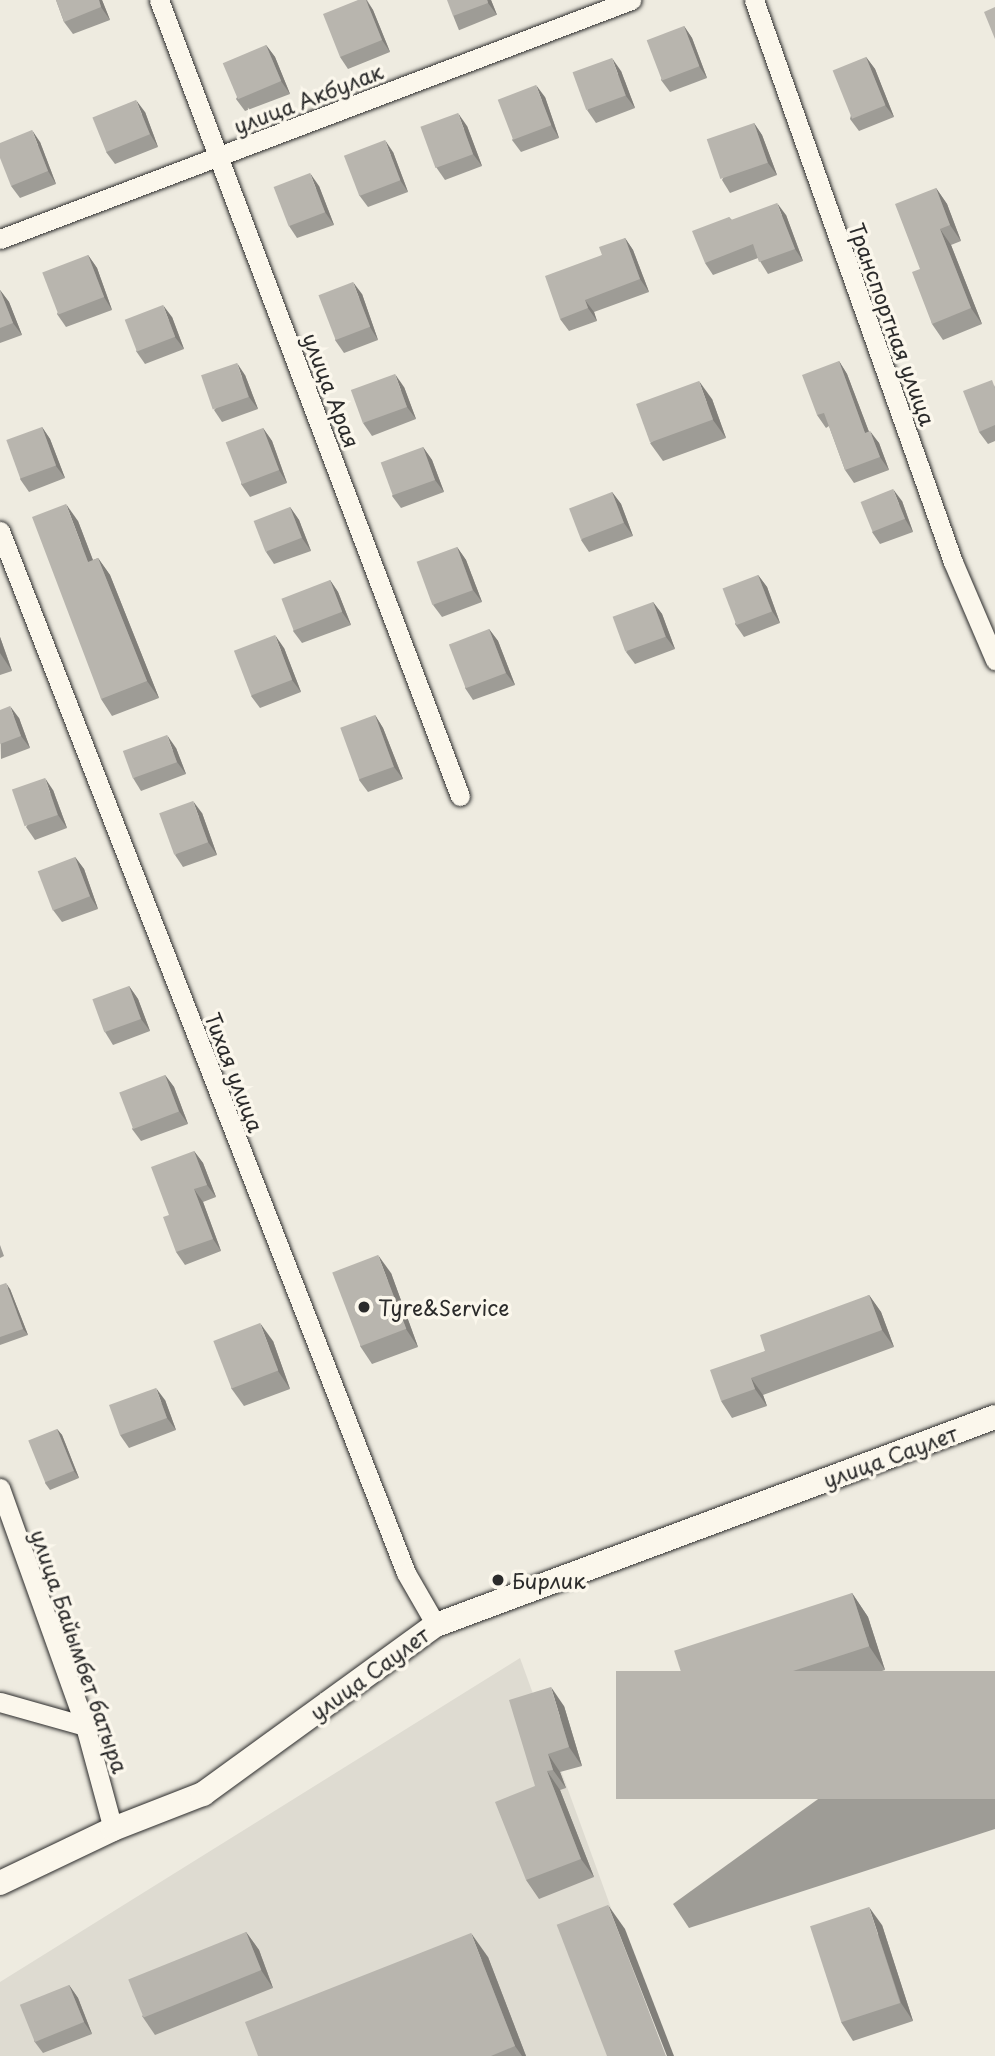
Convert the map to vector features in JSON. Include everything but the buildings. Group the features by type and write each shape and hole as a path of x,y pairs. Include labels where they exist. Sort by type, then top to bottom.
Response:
{"street":[{"name":"улица Арая","path":"159,0 460,796"},
{"name":"улица Акбулак","path":"0,239 631,0"},
{"name":"Транспортная улица","path":"754,0 953,562 995,660"},
{"name":"Тихая улица","path":"0,531 406,1573 436,1625"},
{"name":"улица Саулет","path":"0,1883 113,1829 203,1794 436,1625 995,1416"},
{"name":"улица Байымбет батыра","path":"0,1488 85,1726 113,1829"},
{"path":"0,1702 85,1726"}],"shaded area":[{"path":"520,1658 665,2056 0,2056 0,1982"}],"place":[{"name":"Tyre&Service","path":"364,1307"},
{"name":"Бирлик","path":"498,1580"}]}
